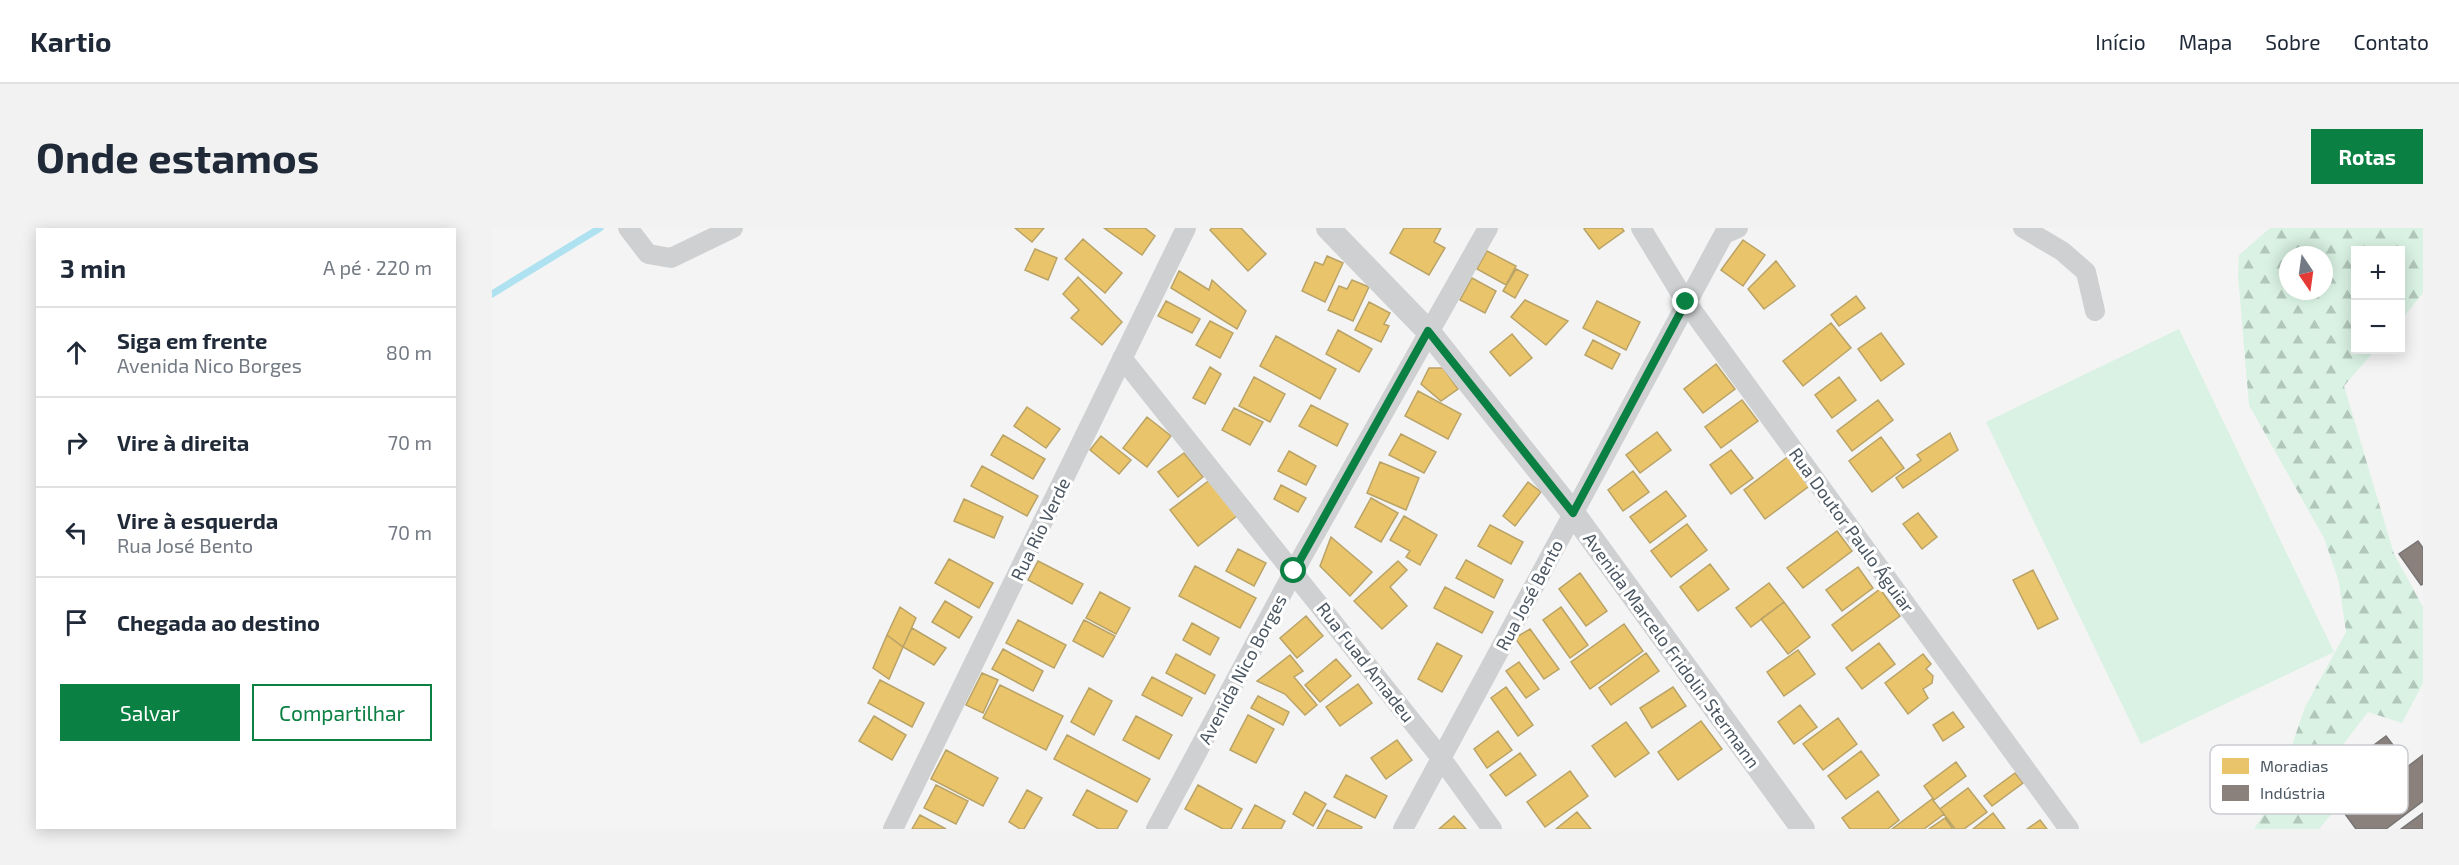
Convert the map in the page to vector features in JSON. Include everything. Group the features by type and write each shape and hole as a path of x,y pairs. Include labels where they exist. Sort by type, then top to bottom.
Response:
{"street":[{"path":"628,228 648,254 671,258 733,228"},
{"name":"Rua Rio Verde","path":"893,829 1186,228"},
{"name":"Avenida Marcelo Fridolin Stermann","path":"1328,228 1428,331 1573,513 1803,829"},
{"name":"Avenida Nico Borges","path":"1156,829 1294,571 1488,228"},
{"name":"Rua Doutor Paulo Águiar","path":"1641,228 1686,302 2069,829"},
{"path":"2023,228 2062,251 2086,272 2095,310"},
{"name":"Rua José Bento","path":"1403,829 1686,302 1731,231"},
{"name":"Rua Fuad Amadeu","path":"1122,358 1441,758 1492,829"}],"green space":[{"path":"2270,228 2423,228 2423,293 2405,315 2405,246 2351,246 2351,354 2372,354 2344,386 2394,554 2423,607 2423,683 2402,723 2368,712 2343,745 2292,745 2305,707 2346,632 2339,582 2324,538 2249,405 2238,275 2239,255"},
{"path":"2179,329 2334,652 2141,744 1986,422"},
{"path":"2264,814 2331,814 2319,829 2254,829"}],"building: Moradias":[{"path":"1015,228 1044,228 1032,242"},
{"path":"1104,228 1145,228 1155,236 1142,255"},
{"path":"1212,228 1241,228 1266,254 1248,271 1210,230"},
{"path":"1404,228 1441,228 1434,242 1445,248 1429,275 1390,253"},
{"path":"1622,228 1624,231 1599,249 1584,229"},
{"path":"1083,239 1122,273 1105,293 1065,259"},
{"path":"1743,240 1765,255 1743,286 1721,270"},
{"path":"1035,249 1057,258 1048,280 1025,270"},
{"path":"1487,251 1516,266 1506,285 1477,269"},
{"path":"1327,256 1343,263 1325,302 1302,291 1315,262 1323,265"},
{"path":"1776,261 1795,286 1764,309 1748,289"},
{"path":"1516,269 1528,275 1515,298 1503,291"},
{"path":"1179,271 1209,290 1212,280 1246,311 1237,329 1171,288"},
{"path":"1078,277 1122,322 1102,345 1071,318 1079,310 1063,294"},
{"path":"1472,278 1496,291 1485,313 1460,300"},
{"path":"1352,280 1369,287 1353,321 1328,310 1339,286 1347,289"},
{"path":"1856,296 1865,308 1839,326 1831,315"},
{"path":"1525,300 1568,321 1546,345 1511,317"},
{"path":"1166,301 1200,319 1192,333 1158,316"},
{"path":"1597,301 1640,322 1626,350 1583,328"},
{"path":"1369,302 1390,313 1384,324 1389,326 1381,342 1355,330"},
{"path":"1210,321 1233,333 1220,358 1196,345"},
{"path":"1831,323 1851,348 1803,386 1783,361"},
{"path":"1338,330 1372,349 1359,372 1326,354"},
{"path":"1881,333 1904,364 1881,381 1858,349"},
{"path":"1512,334 1532,358 1510,376 1490,352"},
{"path":"1276,336 1336,369 1320,399 1260,366"},
{"path":"1593,340 1620,354 1612,369 1585,355"},
{"path":"1716,364 1735,389 1703,413 1684,389"},
{"path":"1210,367 1221,374 1205,404 1193,398"},
{"path":"1429,368 1443,368 1458,389 1441,401 1421,384"},
{"path":"1254,377 1285,394 1270,422 1239,406"},
{"path":"1839,377 1856,400 1832,418 1815,395"},
{"path":"1418,391 1461,414 1448,439 1405,416"},
{"path":"1742,400 1758,421 1721,448 1705,427"},
{"path":"1878,400 1893,420 1852,451 1837,431"},
{"path":"1311,405 1348,424 1337,446 1299,426"},
{"path":"1027,407 1060,429 1046,448 1014,426"},
{"path":"1234,408 1263,422 1250,445 1222,430"},
{"path":"1147,417 1171,436 1147,467 1123,448"},
{"path":"1657,432 1671,450 1640,473 1626,455"},
{"path":"1950,433 1958,450 1903,488 1896,478 1921,460 1917,455"},
{"path":"1401,434 1436,452 1424,473 1389,455"},
{"path":"1003,435 1045,459 1033,479 991,455"},
{"path":"1101,436 1131,460 1119,474 1090,450"},
{"path":"1881,437 1904,468 1872,492 1849,461"},
{"path":"1731,450 1753,478 1731,494 1710,465"},
{"path":"1289,451 1316,466 1306,485 1278,471"},
{"path":"1184,453 1203,477 1178,497 1158,472"},
{"path":"1790,455 1812,484 1765,519 1744,490"},
{"path":"1380,462 1419,478 1406,510 1367,493"},
{"path":"982,466 1038,496 1027,516 971,486"},
{"path":"1633,471 1649,492 1623,511 1608,490"},
{"path":"1211,479 1238,515 1198,546 1170,510"},
{"path":"1528,482 1541,492 1515,526 1503,516"},
{"path":"1281,485 1306,498 1298,512 1274,499"},
{"path":"1666,491 1686,516 1650,543 1630,517"},
{"path":"1371,498 1398,513 1381,542 1355,527"},
{"path":"964,499 1003,517 994,538 954,521"},
{"path":"1918,513 1937,537 1922,549 1903,524"},
{"path":"1404,516 1437,535 1420,565 1406,557 1410,551 1390,540"},
{"path":"1687,524 1707,550 1671,577 1651,551"},
{"path":"1490,525 1523,542 1511,564 1478,546"},
{"path":"1837,531 1852,551 1803,588 1787,568"},
{"path":"1331,537 1372,572 1350,596 1320,566"},
{"path":"1238,549 1266,563 1254,586 1226,571"},
{"path":"949,559 993,583 979,608 935,583"},
{"path":"1466,560 1503,580 1494,598 1456,578"},
{"path":"1038,561 1083,584 1072,604 1028,580"},
{"path":"1398,561 1407,570 1390,587 1407,606 1382,629 1354,601"},
{"path":"1710,564 1729,589 1698,611 1680,587"},
{"path":"1195,566 1256,598 1240,628 1179,596"},
{"path":"1858,567 1873,588 1842,611 1826,590"},
{"path":"2033,570 2058,619 2038,629 2013,580"},
{"path":"1580,573 1607,611 1586,626 1559,589"},
{"path":"1769,583 1784,602 1751,627 1736,608"},
{"path":"1445,587 1493,612 1482,633 1434,608"},
{"path":"1880,589 1900,616 1852,651 1832,625"},
{"path":"1100,592 1130,608 1116,634 1086,618"},
{"path":"945,601 972,617 959,638 932,622"},
{"path":"1784,602 1810,637 1788,654 1761,619"},
{"path":"900,607 916,618 903,647 887,635"},
{"path":"1561,607 1588,645 1570,658 1543,620"},
{"path":"1306,616 1323,636 1297,658 1280,638"},
{"path":"1018,620 1066,645 1054,668 1006,643"},
{"path":"1084,620 1115,636 1103,657 1073,641"},
{"path":"1192,623 1219,638 1210,655 1183,640"},
{"path":"1624,624 1643,651 1590,689 1571,662"},
{"path":"912,628 946,648 934,665 903,647"},
{"path":"1530,629 1559,669 1544,679 1515,638"},
{"path":"887,635 903,647 889,679 873,668"},
{"path":"1437,643 1462,656 1442,692 1418,679"},
{"path":"1879,643 1895,664 1862,689 1846,668"},
{"path":"1003,649 1043,671 1033,691 992,669"},
{"path":"1798,650 1815,674 1784,696 1767,672"},
{"path":"1646,653 1659,671 1611,705 1599,688"},
{"path":"1176,654 1215,675 1205,694 1166,673"},
{"path":"1923,654 1931,664 1926,669 1933,676 1932,683 1923,689 1928,698 1908,714 1885,683"},
{"path":"1290,655 1303,671 1294,677 1317,705 1305,715 1285,694 1257,681"},
{"path":"1336,659 1351,676 1320,702 1305,685"},
{"path":"1519,662 1539,689 1526,698 1506,671"},
{"path":"982,673 998,680 983,713 966,705"},
{"path":"1152,677 1192,698 1182,716 1142,695"},
{"path":"880,680 924,703 912,727 868,703"},
{"path":"1358,684 1372,703 1340,726 1326,707"},
{"path":"1000,685 1063,716 1046,750 983,718"},
{"path":"1506,687 1533,725 1518,736 1491,698"},
{"path":"1673,687 1686,706 1652,728 1640,708"},
{"path":"1089,688 1112,701 1094,735 1071,722"},
{"path":"1258,696 1289,712 1283,725 1251,708"},
{"path":"1800,705 1817,727 1794,744 1778,722"},
{"path":"1953,712 1964,727 1943,741 1933,725"},
{"path":"1248,715 1274,729 1256,763 1230,750"},
{"path":"874,716 906,735 892,760 859,741"},
{"path":"1136,716 1172,735 1159,759 1123,740"},
{"path":"1838,718 1857,744 1823,770 1803,744"},
{"path":"1701,721 1722,749 1678,780 1658,752"},
{"path":"1626,722 1649,753 1615,777 1592,746"},
{"path":"1498,731 1512,750 1487,768 1474,749"},
{"path":"1067,735 1150,779 1137,802 1054,759"},
{"path":"1397,740 1412,760 1386,779 1371,758"},
{"path":"946,750 998,778 983,806 931,779"},
{"path":"1861,751 1879,775 1846,799 1828,776"},
{"path":"1520,753 1536,775 1506,796 1490,775"},
{"path":"1956,762 1966,776 1934,800 1924,786"},
{"path":"1570,771 1588,796 1545,827 1527,802"},
{"path":"2015,773 2023,783 1992,806 1984,796"},
{"path":"1346,775 1387,796 1375,818 1334,797"},
{"path":"936,785 968,801 956,824 924,808"},
{"path":"1198,785 1242,809 1231,829 1223,829 1185,809"},
{"path":"1968,788 1987,812 1964,829 1955,829 1940,809"},
{"path":"1027,790 1042,798 1024,829 1020,829 1009,822"},
{"path":"1087,790 1127,811 1117,829 1099,829 1073,815"},
{"path":"1878,791 1899,820 1888,829 1850,829 1842,818"},
{"path":"1305,792 1326,804 1313,826 1293,814"},
{"path":"1932,799 1944,814 1924,829 1892,829"},
{"path":"1255,805 1285,821 1281,829 1242,829"},
{"path":"1327,810 1362,827 1361,829 1317,829"},
{"path":"1577,812 1591,829 1556,829"},
{"path":"1993,813 2005,829 1973,829"},
{"path":"920,815 946,829 912,829"},
{"path":"1454,816 1466,829 1439,829"},
{"path":"1945,818 1953,829 1929,829"},
{"path":"2040,820 2047,829 2027,829"}],"building: Indústria":[{"path":"2418,541 2423,548 2423,584 2421,585 2399,554"},
{"path":"2386,736 2393,745 2374,745"},
{"path":"2423,755 2423,801 2408,812 2408,766"},
{"path":"2423,813 2423,829 2401,829"},
{"path":"2345,814 2406,814 2386,829 2356,829"}],"waterway":[{"path":"492,294 600,228"}],"route":[{"path":"1294,571 1428,331 1573,513 1686,302"}]}
